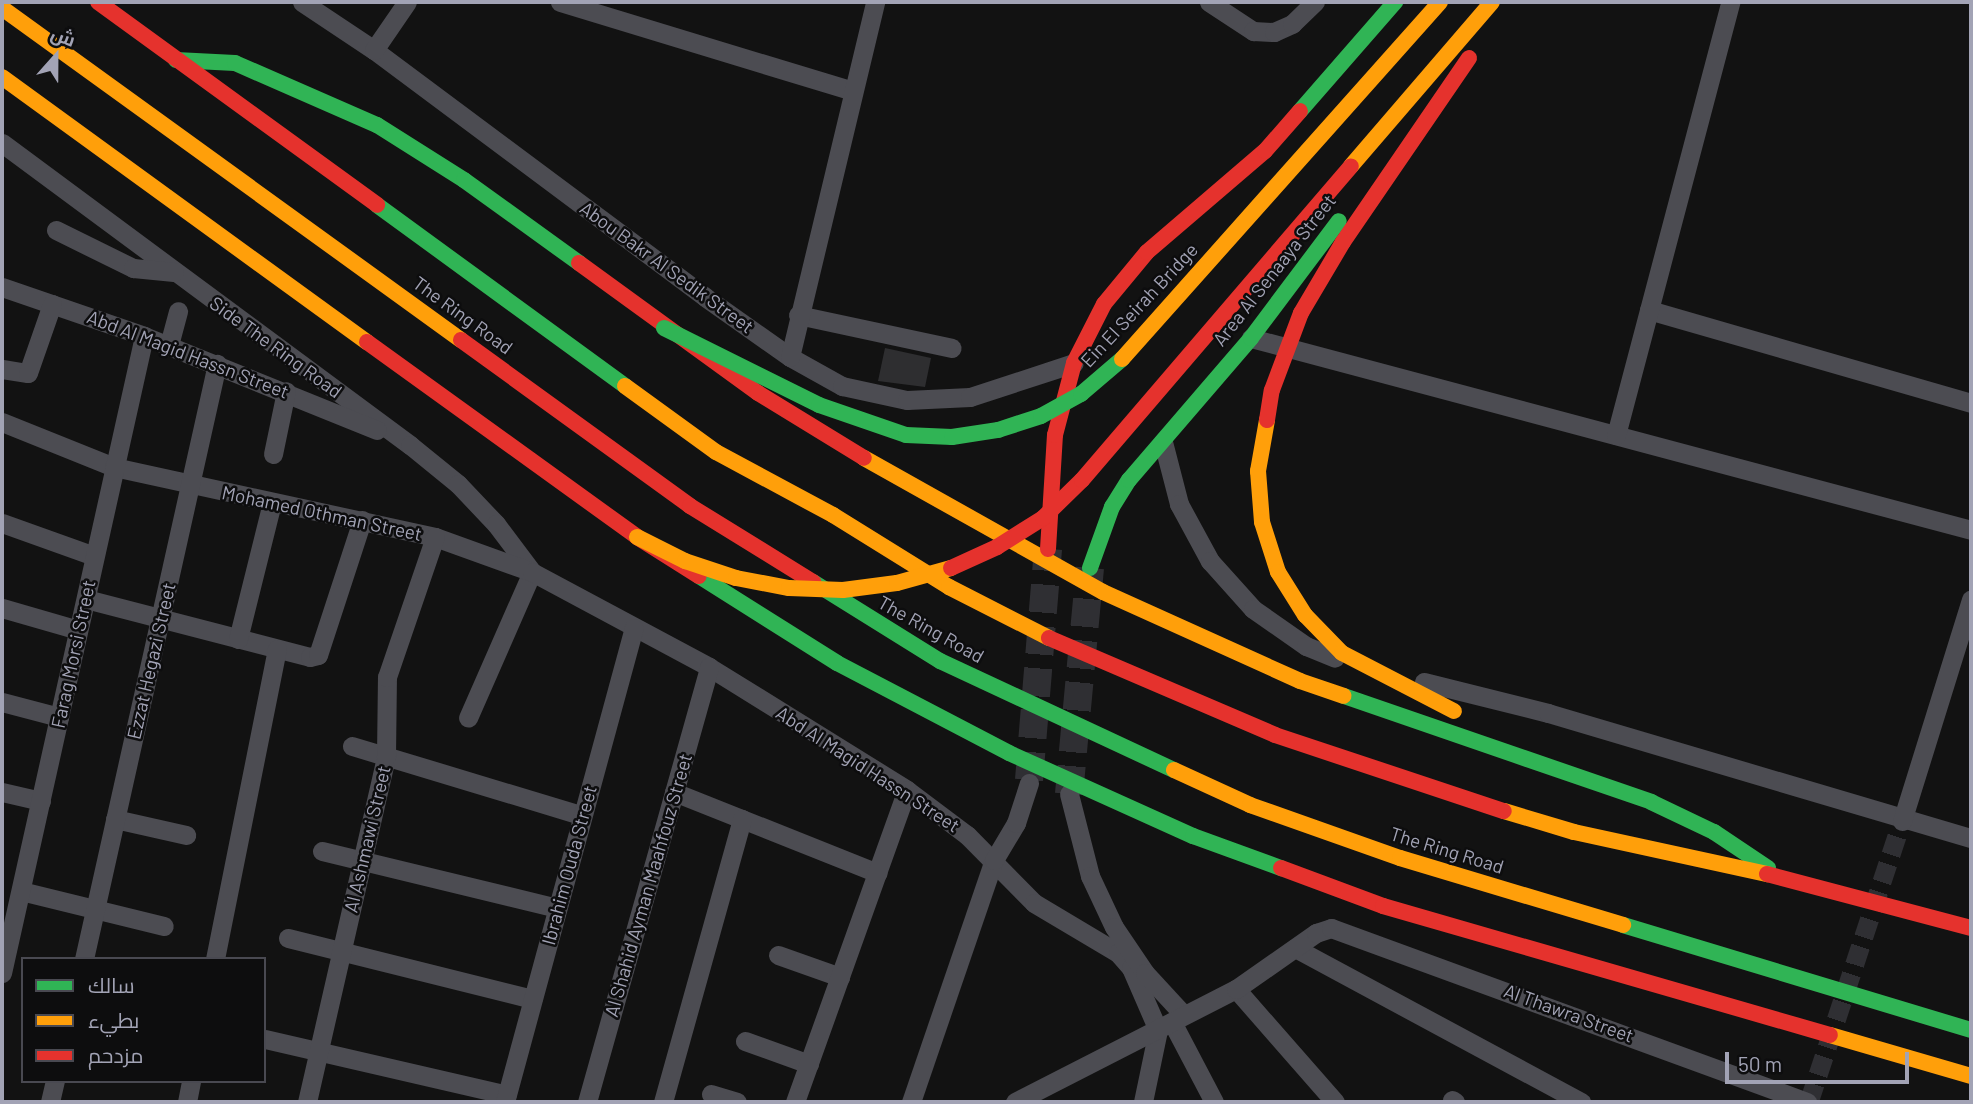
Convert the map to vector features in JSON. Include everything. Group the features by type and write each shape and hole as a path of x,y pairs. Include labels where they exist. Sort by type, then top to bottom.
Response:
{"main road":[{"name":"The Ring Road","path":"99,2 716,452 833,515 960,593 1125,673 1275,736 1574,832 1780,877 1971,928"},
{"path":"1048,549 1055,435 1074,363 1104,304 1124,277 1265,151 1395,2"},
{"name":"Ein El Seirah Bridge","path":"664,328 819,405 862,424 906,435 952,437 998,430 1041,416 1082,394 1117,365 1440,2"},
{"path":"637,537 685,561 736,578 789,588 843,590 922,576 998,547 1043,518 1082,480 1492,2"},
{"path":"1460,714 1342,653 1305,615 1278,572 1262,523 1258,471 1272,390 1301,313 1343,242 1505,2"},
{"name":"Area Al Senaaya Street","path":"1090,568 1112,507 1251,338 1505,2"},
{"name":"The Ring Road","path":"2,8 690,506 940,660 1140,757 1263,810 1400,858 1971,1030"},
{"path":"176,60 235,64 377,125 464,180 664,328 832,440 1103,592 1300,681 1618,789"},
{"path":"2,76 637,537 753,614 910,703 1009,753 1193,836 1383,906 1971,1076"},
{"path":"1499,730 1618,789 1714,832 1780,877"}],"street":[{"name":"Abou Bakr Al Sedik Street","path":"302,2 374,50 790,357 842,386 907,400 970,397 1074,363"},
{"path":"374,50 407,2"},
{"path":"560,2 853,91"},
{"path":"790,357 875,2"},
{"path":"1209,2 1253,31 1274,32 1292,24 1315,2"},
{"path":"1616,435 1730,2"},
{"name":"Side The Ring Road","path":"2,143 410,445 458,484 532,572"},
{"path":"56,230 133,268 174,272"},
{"name":"Abd Al Magid Hassn Street","path":"2,287 169,345 286,391 410,445"},
{"path":"2,369 28,373 52,304"},
{"path":"1649,310 1971,402"},
{"path":"169,345 178,311"},
{"path":"798,315 952,348"},
{"name":"Farag Morsi Street","path":"2,973 144,336"},
{"path":"1251,338 1971,530"},
{"name":"Ezzat Hegazi Street","path":"84,957 217,364"},
{"path":"273,454 286,391"},
{"name":"Mohamed Othman Street","path":"2,422 114,467 435,537 532,572 634,628"},
{"path":"1163,442 1179,504 1210,561 1253,609 1306,646 1366,670 1548,713 1902,821 1971,838"},
{"path":"238,639 272,503"},
{"path":"86,600 310,657 324,648 362,520"},
{"path":"2,523 94,556"},
{"name":"Al Ashmawi Street","path":"307,1102 386,756 387,677 435,537"},
{"path":"468,718 532,572"},
{"path":"1902,821 1971,600"},
{"path":"2,608 78,630"},
{"name":"Abd Al Magid Hassn Street","path":"634,628 709,667 907,790 994,860 1034,903 1118,953 1171,1022"},
{"name":"Ibrahim Ouda Street","path":"506,1099 581,815 634,628"},
{"path":"215,957 277,649"},
{"name":"Al Shahid Ayman Maahfouz Street","path":"587,1102 709,667"},
{"path":"2,702 59,717"},
{"path":"352,746 581,815"},
{"path":"911,1102 994,860 1016,823 1029,783"},
{"path":"795,1102 907,790"},
{"path":"2,792 41,801"},
{"path":"674,792 878,873"},
{"path":"1069,794 1090,876 1114,927 1145,973 1214,1102"},
{"path":"115,819 186,835"},
{"path":"663,1102 742,819"},
{"path":"322,851 557,908"},
{"path":"21,891 164,926"},
{"name":"Al Thawra Street","path":"1295,948 1331,928 1807,1102"},
{"path":"288,938 533,999"},
{"path":"1015,1102 1236,989 1295,948 1581,1102"},
{"path":"778,955 840,977"},
{"path":"1236,989 1335,1102"},
{"path":"1143,1102 1171,1022"},
{"path":"266,1039 506,1099"},
{"path":"745,1041 809,1064"},
{"path":"50,1102 55,1083"},
{"path":"187,1102 191,1083"},
{"path":"1049,1102 1053,1083"},
{"path":"711,1094 737,1102"}],"building":[{"path":"885,348 931,358 925,387 878,381"}],"tunnel":[{"path":"1029,780 1048,549"},
{"path":"1069,794 1090,568"},
{"path":"1809,1102 1902,821"}],"traffic: fast":[{"path":"1300,111 1395,2"},
{"path":"176,60 235,63 377,125 464,180 579,263"},
{"path":"377,205 625,386"},
{"path":"1090,568 1112,507 1129,480 1251,338 1339,221"},
{"path":"664,328 819,405 906,435 952,437 998,430 1041,416 1081,394 1122,359"},
{"path":"699,576 837,663 1009,753"},
{"path":"813,582 940,661 1174,770"},
{"path":"1344,696 1651,802 1714,832 1768,868"},
{"path":"1009,753 1193,836 1281,868"},
{"path":"1623,925 1971,1030"}],"traffic: slow":[{"path":"1122,359 1440,2"},
{"path":"1351,166 1492,2"},
{"path":"2,8 461,340"},
{"path":"2,77 367,342"},
{"path":"625,386 716,452 833,515 949,587 1049,638"},
{"path":"1267,420 1258,471 1262,522 1278,572 1305,615 1342,653 1454,711"},
{"path":"864,458 1103,592 1300,681 1344,696"},
{"path":"637,537 685,561 736,578 789,588 843,590 897,583 951,568"},
{"path":"1174,770 1250,805 1400,858 1623,925"},
{"path":"1504,811 1574,832 1767,874"},
{"path":"1830,1035 1971,1076"}],"traffic: jam":[{"path":"98,2 377,205"},
{"path":"1267,420 1272,390 1301,313 1343,242 1469,58"},
{"path":"1048,549 1055,435 1074,363 1104,304 1147,252 1265,151 1300,111"},
{"path":"951,568 997,547 1043,518 1082,480 1351,166"},
{"path":"579,263 758,393 864,458"},
{"path":"461,340 690,506 813,582"},
{"path":"367,342 637,537 699,576"},
{"path":"1049,638 1275,735 1504,811"},
{"path":"1281,868 1383,906 1830,1035"},
{"path":"1767,874 1971,928"}]}
